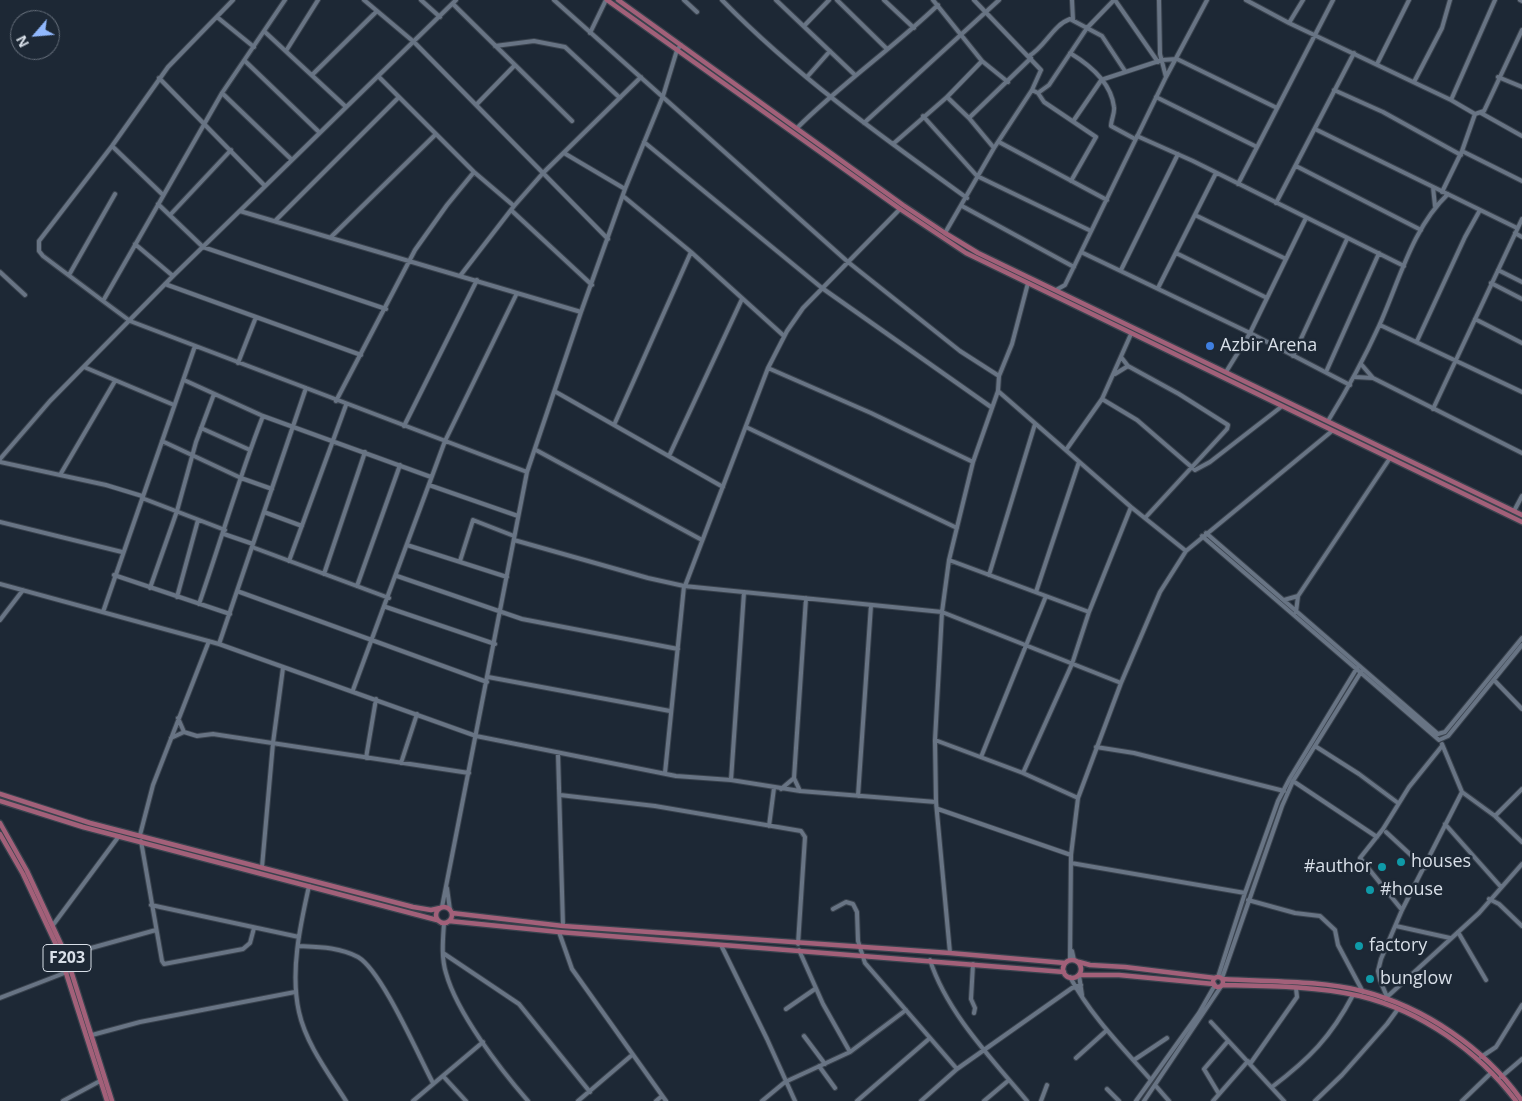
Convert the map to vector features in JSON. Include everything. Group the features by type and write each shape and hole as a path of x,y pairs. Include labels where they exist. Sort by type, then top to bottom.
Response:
{"main road":[{"path":"606,0 900,209 978,253 1522,515"},
{"path":"618,0 797,128 908,212 966,253 1522,522"},
{"path":"1108,322 1110,317"},
{"path":"0,794 90,822 413,907 431,910 441,908 451,912 563,926 798,944 1072,961 1090,966 1126,967 1219,978 1321,986 1363,992 1386,998 1443,1026 1482,1057 1522,1101"},
{"path":"0,801 119,836 444,923 449,921 559,932 930,960 1064,972 1070,977 1079,975 1119,975 1214,985 1296,988 1353,995 1398,1009 1425,1022 1453,1040 1490,1073 1516,1101"},
{"name":"F203","path":"0,823 27,871 66,955 112,1101"},
{"name":"F203","path":"0,834 32,891 67,972 107,1101"},
{"path":"303,884 305,878"},
{"path":"438,920 436,913 441,908"},
{"path":"449,921 451,912"},
{"path":"1064,972 1072,961"},
{"path":"1072,961 1081,968 1079,975"},
{"path":"1214,985 1219,978"},
{"path":"1219,978 1222,985"}],"street":[{"path":"234,0 159,78 112,146 39,241 39,251 43,256 130,321 346,405 527,472"},
{"path":"103,301 162,194 222,93 285,0"},
{"path":"286,51 318,0"},
{"path":"364,0 414,42 608,239"},
{"path":"421,0 440,17"},
{"path":"389,598 252,546 178,511 142,497 0,461 50,401 165,284 345,106 378,77 456,0"},
{"path":"554,0 848,262 960,350 999,376"},
{"path":"590,33 606,0"},
{"path":"684,0 697,12"},
{"path":"722,0 830,96 967,198"},
{"path":"804,26 828,0"},
{"path":"837,0 887,49"},
{"path":"884,0 914,28"},
{"path":"933,0 982,61 1008,82"},
{"path":"944,233 967,198 994,148 1032,90 1041,70 974,0"},
{"path":"864,123 1000,0"},
{"path":"1072,0 1073,20"},
{"path":"1038,94 1049,85 1088,28 1114,0 1160,61 1166,77"},
{"path":"1159,0 1160,61"},
{"path":"1056,290 1065,285 1156,97 1207,0"},
{"path":"1246,0 1289,23 1452,100 1475,114 1481,113 1522,136"},
{"path":"1289,23 1303,0"},
{"path":"1238,184 1333,0"},
{"path":"1377,64 1409,0"},
{"path":"1414,82 1442,28 1450,0"},
{"path":"1452,100 1495,0"},
{"path":"778,1 854,75"},
{"path":"453,4 572,122"},
{"path":"797,128 854,75 914,28 938,5"},
{"path":"312,75 377,11"},
{"path":"217,17 254,47"},
{"path":"969,118 1008,82 1067,20 1073,20 1088,28 1108,42 1125,71"},
{"path":"1481,113 1522,30"},
{"path":"265,32 345,106"},
{"path":"495,46 534,41 565,47 620,98"},
{"path":"441,908 495,644 527,472 625,189 663,96 677,50 681,45"},
{"path":"807,77 830,51"},
{"path":"1035,62 1036,52"},
{"path":"1070,53 1086,63 1103,79 1114,108 1111,126 1178,154 1404,266"},
{"path":"1276,203 1354,53"},
{"path":"1074,120 1103,79 1160,61 1178,58 1277,108"},
{"path":"245,61 319,132"},
{"path":"893,144 947,97 982,61"},
{"path":"476,105 515,65"},
{"path":"378,77 592,285"},
{"path":"460,276 543,173 641,77"},
{"path":"1498,77 1522,87"},
{"path":"159,78 265,186"},
{"path":"1032,90 1044,102 1094,134 1096,139 1071,181"},
{"path":"1334,90 1383,112 1462,153 1522,181"},
{"path":"222,93 291,159"},
{"path":"275,220 399,97"},
{"path":"947,97 969,118 994,148"},
{"path":"1156,97 1258,147"},
{"path":"1442,192 1462,153 1475,114"},
{"path":"924,116 978,176 1091,231"},
{"path":"1315,129 1517,228"},
{"path":"331,237 436,134"},
{"path":"644,142 822,288 991,407"},
{"path":"999,142 1107,200"},
{"path":"112,146 162,194"},
{"path":"170,215 231,150"},
{"path":"564,153 625,189"},
{"path":"1121,270 1178,154"},
{"path":"1296,166 1421,230"},
{"path":"336,401 386,309 415,250 474,172"},
{"path":"1158,288 1216,173"},
{"path":"1433,187 1435,206"},
{"path":"69,275 115,194"},
{"path":"1328,421 1350,385 1380,325 1421,230 1435,206 1448,194"},
{"path":"623,196 691,252 784,336"},
{"path":"158,204 203,247 386,309"},
{"path":"962,206 1074,267"},
{"path":"665,773 684,586 768,368 784,336 803,308 900,209"},
{"path":"1417,341 1465,237 1480,210"},
{"path":"240,211 581,312"},
{"path":"1195,215 1286,259"},
{"path":"1226,372 1250,333 1306,218"},
{"path":"1433,409 1522,218"},
{"path":"1515,233 1522,237"},
{"path":"1293,356 1347,238"},
{"path":"135,244 173,276"},
{"path":"614,425 691,252"},
{"path":"1081,252 1250,333 1350,385"},
{"path":"1176,253 1267,298"},
{"path":"1326,372 1379,253"},
{"path":"1498,270 1522,282"},
{"path":"0,272 25,296"},
{"path":"404,426 477,280"},
{"path":"950,953 936,802 935,740 942,612 949,560 973,462 998,391 999,376 1012,344 1028,283"},
{"path":"1491,283 1522,298"},
{"path":"165,284 361,355"},
{"path":"1065,285 1067,296"},
{"path":"353,690 389,598 445,442 517,293"},
{"path":"669,456 742,299"},
{"path":"238,363 256,317"},
{"path":"1475,318 1522,343"},
{"path":"1380,325 1522,392"},
{"path":"1066,450 1102,399 1130,334"},
{"path":"103,612 114,575 195,346"},
{"path":"1121,357 1128,366 1179,394 1228,425 1227,429 1145,518"},
{"path":"1361,364 1373,378 1522,453"},
{"path":"1114,374 1128,366"},
{"path":"84,367 174,404"},
{"path":"768,368 871,413 973,462"},
{"path":"1354,377 1373,378"},
{"path":"60,475 115,380"},
{"path":"184,380 263,416 431,477"},
{"path":"219,644 306,388"},
{"path":"998,391 1131,507 1186,550"},
{"path":"556,392 723,487"},
{"path":"150,588 178,511 193,455 214,394"},
{"path":"1102,399 1137,420 1191,469 1197,470 1210,462 1281,406"},
{"path":"289,561 346,405"},
{"path":"199,604 263,416"},
{"path":"989,575 1035,424"},
{"path":"746,427 957,528"},
{"path":"202,428 250,450"},
{"path":"1072,961 1071,855 1078,798 1096,746 1160,592 1186,550 1332,431"},
{"path":"162,441 241,478 272,489"},
{"path":"536,450 702,540"},
{"path":"324,574 365,452"},
{"path":"1296,612 1298,596 1390,458"},
{"path":"1036,592 1079,462"},
{"path":"357,586 400,465"},
{"path":"429,485 518,516"},
{"path":"1514,511 1522,496"},
{"path":"1023,773 1072,664 1089,612 1131,507"},
{"path":"264,512 302,526"},
{"path":"177,597 198,520"},
{"path":"460,562 473,520 514,538 684,586 942,612 1121,684"},
{"path":"0,522 122,552"},
{"path":"1204,535 1283,600 1357,668"},
{"path":"1204,535 1357,668 1440,734 1442,746 1462,792 1495,816 1522,842"},
{"path":"407,545 507,577"},
{"path":"949,560 1089,612"},
{"path":"114,575 230,614"},
{"path":"396,576 522,619 678,649"},
{"path":"0,584 219,644 283,668 353,690 476,736 665,773 731,780 781,789 936,802"},
{"path":"0,620 23,590"},
{"path":"237,592 372,641 488,679 670,711"},
{"path":"731,780 744,592"},
{"path":"981,757 1028,646 1046,596"},
{"path":"1283,600 1298,596"},
{"path":"800,791 794,778 806,598"},
{"path":"858,796 871,605"},
{"path":"386,606 495,644"},
{"path":"1441,740 1448,736 1494,680 1522,638"},
{"path":"140,835 153,785 209,641"},
{"path":"1440,734 1445,732 1510,657 1521,648"},
{"path":"262,867 273,743 283,668"},
{"path":"1219,978 1245,893 1284,791 1357,668"},
{"path":"1362,672 1432,736 1441,740"},
{"path":"1219,978 1282,806 1293,781 1362,672"},
{"path":"1494,680 1522,709"},
{"path":"366,758 376,699"},
{"path":"401,763 417,714"},
{"path":"178,718 184,732"},
{"path":"170,738 184,732 197,736 213,734 469,773"},
{"path":"935,740 1023,773 1078,798"},
{"path":"1096,746 1134,753 1284,791"},
{"path":"1315,746 1359,774 1398,803"},
{"path":"1402,910 1361,860 1398,803 1442,746"},
{"path":"558,753 563,926"},
{"path":"781,789 794,778"},
{"path":"1293,781 1377,837"},
{"path":"769,826 774,788"},
{"path":"1495,816 1522,790"},
{"path":"1462,792 1402,910 1381,958 1378,971 1386,998 1479,913 1489,899 1522,864"},
{"path":"560,795 655,806 801,831 805,837 798,944"},
{"path":"938,809 1071,855"},
{"path":"1445,824 1501,887"},
{"path":"1386,832 1425,868"},
{"path":"53,926 119,836"},
{"path":"141,841 162,961 168,965 243,949 250,942 254,928"},
{"path":"1071,863 1245,893"},
{"path":"1518,870 1522,876"},
{"path":"309,886 299,937 295,992 299,1014 307,1034 346,1101"},
{"path":"447,886 451,912"},
{"path":"1489,899 1499,904 1522,926"},
{"path":"1248,900 1295,913 1320,916 1336,930 1338,945 1363,992"},
{"path":"833,909 846,902 852,904 859,921 859,947 865,963 957,1069"},
{"path":"151,905 299,937"},
{"path":"444,923 443,953 451,988 501,1070 528,1101"},
{"path":"1396,926 1450,938"},
{"path":"66,955 156,930"},
{"path":"559,932 569,965 666,1101"},
{"path":"1458,932 1486,980"},
{"path":"721,945 768,1039 785,1082 795,1101"},
{"path":"298,946 335,948 359,958 370,967 433,1083"},
{"path":"799,950 815,989 850,1052"},
{"path":"443,953 518,1004 590,1092"},
{"path":"930,960 935,976 983,1050 1027,1101"},
{"path":"973,964 971,998 975,1008 974,1013"},
{"path":"0,998 67,972"},
{"path":"1079,975 1082,995"},
{"path":"1070,977 1106,1031 1152,1080"},
{"path":"921,1101 957,1069 983,1050 1075,987 1081,985"},
{"path":"1136,1101 1199,1012 1214,985"},
{"path":"1144,1101 1222,985"},
{"path":"1213,1101 1249,1063 1297,997 1296,988"},
{"path":"786,1009 815,989"},
{"path":"92,1035 140,1022 295,992"},
{"path":"1272,1087 1304,1063 1338,1024 1353,995"},
{"path":"1482,1057 1496,1047 1522,1005"},
{"path":"1315,1101 1342,1075 1398,1009"},
{"path":"762,1101 785,1082 850,1052 906,1010"},
{"path":"1211,1022 1284,1101"},
{"path":"1076,1058 1106,1031"},
{"path":"804,1036 825,1064"},
{"path":"857,1101 930,1038"},
{"path":"1134,1060 1167,1038"},
{"path":"1219,1094 1204,1068 1228,1041"},
{"path":"413,1101 483,1042"},
{"path":"578,1101 632,1055"},
{"path":"1501,1077 1522,1059"},
{"path":"819,1066 835,1088"},
{"path":"1462,1101 1490,1073"},
{"path":"443,1076 466,1101"},
{"path":"984,1101 1009,1080"},
{"path":"63,1101 100,1081"},
{"path":"1041,1101 1047,1084"},
{"path":"1155,1085 1169,1101"},
{"path":"1107,1089 1120,1101"},
{"path":"656,1101 662,1096"}],"place":[{"name":"Azbir Arena","path":"1210,346"},
{"name":"houses","path":"1401,862"},
{"name":"#author","path":"1382,867"},
{"name":"#house","path":"1370,890"},
{"name":"factory","path":"1359,946"},
{"name":"bunglow","path":"1370,979"}]}
